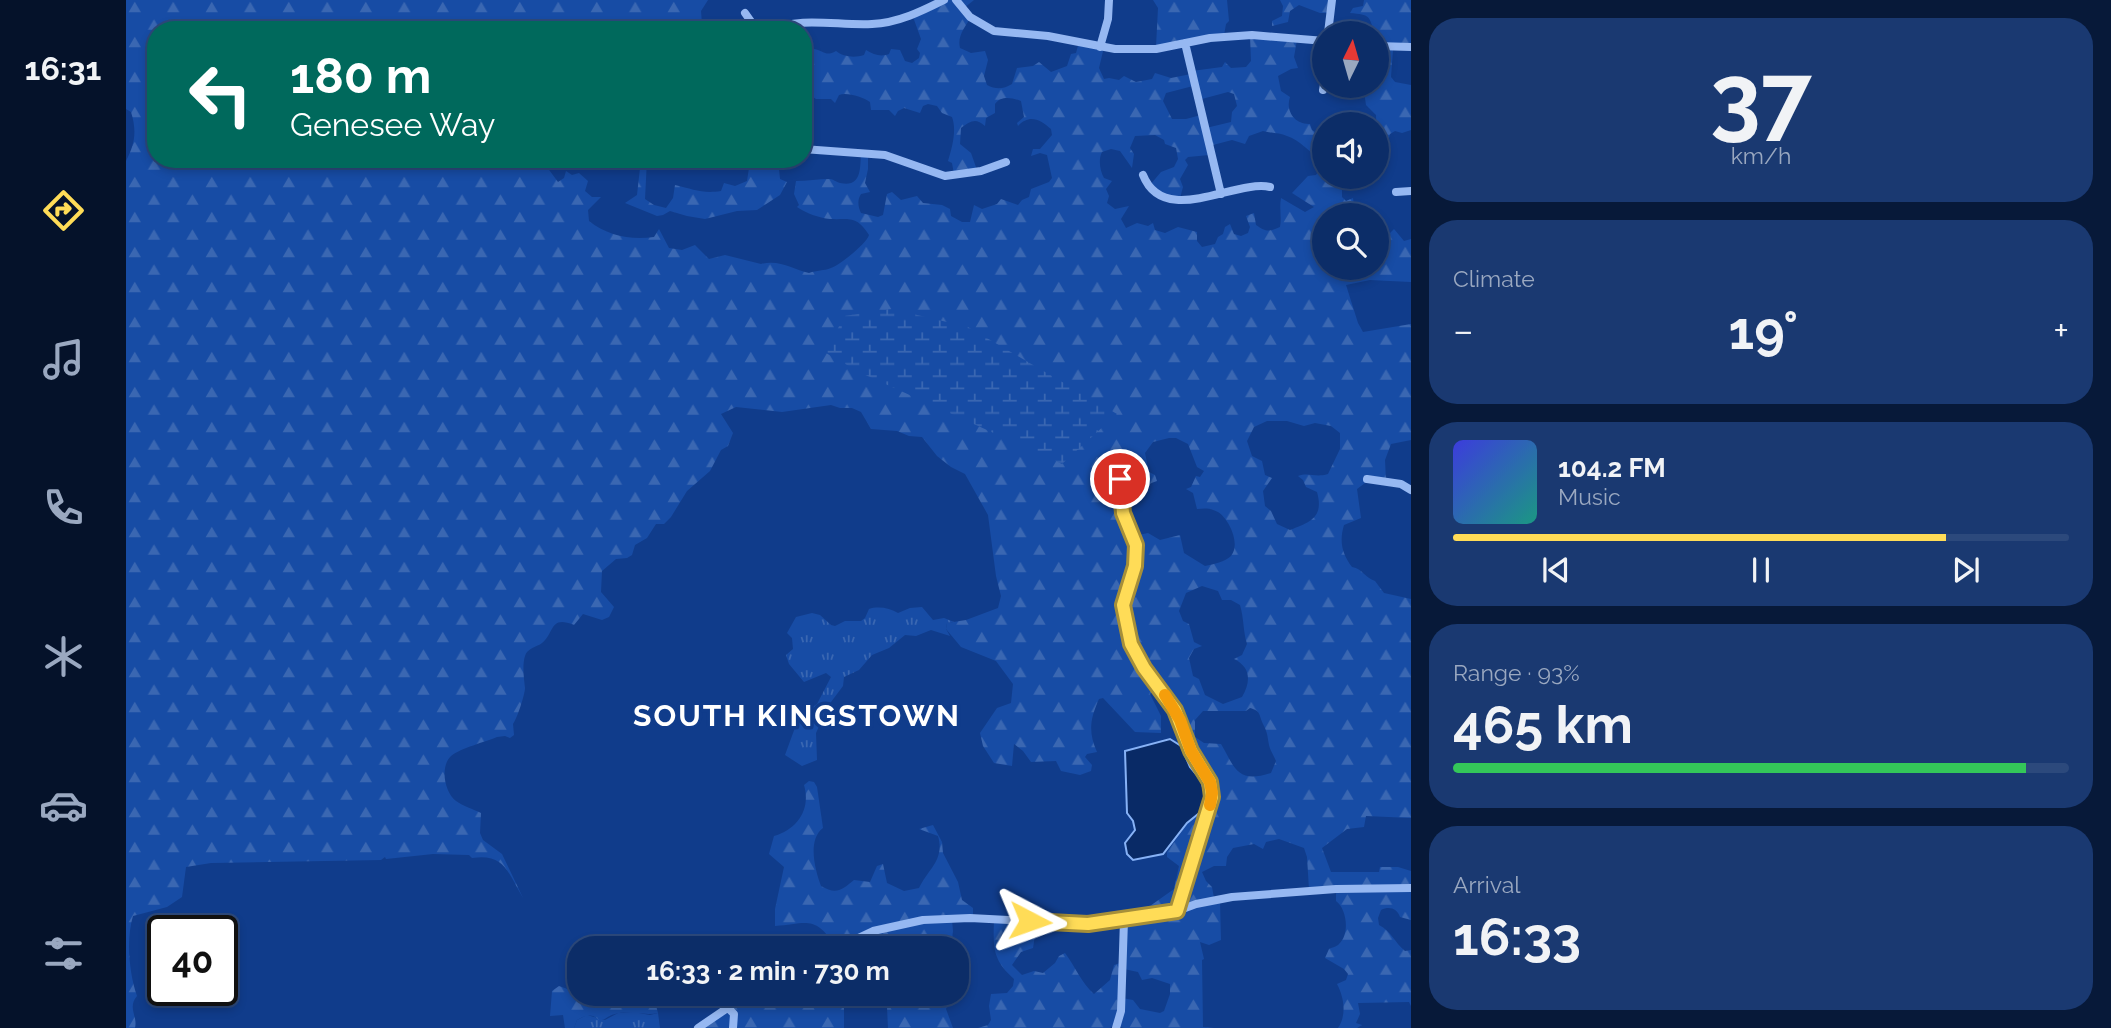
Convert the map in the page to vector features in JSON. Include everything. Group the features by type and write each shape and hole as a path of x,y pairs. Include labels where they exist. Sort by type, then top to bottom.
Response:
{"street":[{"path":"812,23 885,23 907,17 944,0"},
{"path":"956,0 970,17 994,30 1048,36 1100,47 1131,50 1163,48 1252,35 1312,40"},
{"path":"1100,47 1110,0"},
{"path":"1329,21 1332,0"},
{"path":"745,13 751,21"},
{"path":"1185,43 1221,194"},
{"path":"1390,46 1411,47"},
{"path":"812,150 885,155 945,176 981,171 1006,162"},
{"path":"1143,175 1152,189 1173,198 1197,200 1258,185 1270,187"},
{"path":"1396,192 1411,191"},
{"path":"1120,479 1123,513 1136,545 1135,566 1123,605 1131,644 1144,668 1175,710 1191,751 1212,789 1209,810 1177,911"},
{"path":"1367,479 1401,484 1411,490"},
{"path":"862,936 873,931 923,920 994,918 1079,924 1177,911 1209,900 1232,897 1336,888 1411,888"},
{"path":"1116,1028 1121,1011 1124,920"},
{"path":"698,1028 727,1007 734,1014 733,1028"}],"green space":[{"path":"126,0 708,0 701,11 702,21 147,21 147,168 548,168 558,182 564,178 566,171 572,175 579,173 588,181 585,191 592,197 601,197 588,210 589,221 604,230 620,236 645,238 654,237 659,229 669,248 682,250 695,245 709,259 725,255 761,264 780,264 809,273 840,263 869,235 856,221 821,218 797,207 799,205 794,194 796,181 830,179 840,183 852,183 858,176 861,153 868,153 865,183 870,192 861,194 858,204 861,213 878,217 883,215 887,194 892,192 901,200 917,196 923,203 942,205 950,209 951,216 962,222 970,222 974,205 982,209 997,204 1001,199 1018,205 1029,197 1031,189 1049,182 1052,178 1047,155 1040,153 1031,156 1033,149 1040,149 1052,135 1051,129 1034,119 1026,120 1018,126 1017,123 1024,117 1021,101 1000,99 995,104 995,113 986,118 985,126 975,121 961,128 960,144 971,153 977,170 954,174 952,163 948,161 954,133 952,117 942,113 937,106 928,104 923,106 920,113 904,108 895,116 889,110 871,110 870,102 846,94 839,95 835,103 831,99 816,99 812,96 814,49 827,54 836,51 846,56 864,55 866,50 883,55 889,54 891,49 900,50 905,61 912,63 919,58 917,49 921,39 912,14 942,0 974,0 964,8 971,17 961,36 960,48 971,53 985,51 988,60 984,76 987,85 997,88 1012,84 1017,68 1033,66 1039,62 1051,72 1067,66 1071,54 1076,53 1079,42 1104,47 1099,68 1104,79 1119,80 1124,76 1136,82 1152,79 1155,73 1171,78 1191,74 1192,71 1222,67 1225,62 1231,68 1246,67 1251,61 1250,36 1297,40 1294,57 1298,68 1278,76 1281,91 1290,97 1292,116 1300,122 1310,124 1312,153 1291,138 1263,131 1249,136 1245,144 1232,140 1209,146 1209,155 1188,157 1185,160 1188,165 1180,179 1183,187 1180,198 1162,194 1150,185 1161,172 1174,167 1178,159 1176,148 1165,144 1164,140 1155,135 1135,136 1130,148 1134,154 1132,168 1120,151 1111,149 1102,152 1101,172 1104,178 1112,181 1106,189 1109,196 1107,203 1115,209 1129,206 1121,219 1126,228 1137,223 1148,226 1153,223 1155,230 1165,233 1178,227 1197,232 1197,241 1202,247 1215,244 1225,227 1230,224 1234,234 1241,236 1248,233 1250,227 1246,216 1254,213 1256,225 1262,229 1268,231 1280,227 1281,198 1305,212 1312,208 1312,280 1370,280 1346,285 1363,332 1411,324 1411,440 1391,444 1385,460 1386,481 1369,480 1357,489 1361,518 1344,525 1342,542 1352,567 1375,581 1384,593 1411,599 1411,818 1366,816 1364,827 1347,829 1322,848 1331,872 1379,872 1380,867 1398,867 1411,871 1411,920 1400,917 1390,908 1381,910 1378,918 1379,925 1387,930 1405,951 1411,950 1411,1006 1409,1002 1358,1003 1360,1014 1356,1023 1362,1025 1357,1028 1338,1028 1344,1006 1337,984 1346,980 1348,974 1325,958 1329,949 1338,945 1345,934 1345,915 1336,901 1336,888 1309,889 1304,848 1279,839 1266,842 1263,849 1254,844 1233,848 1227,857 1226,866 1214,866 1202,872 1212,887 1214,898 1220,902 1221,940 1209,945 1200,942 1204,959 1203,1027 1214,1028 1124,1028 1114,1025 1110,1028 978,1028 988,1025 991,1020 991,994 1007,993 1013,986 1014,979 998,960 994,921 1037,923 1033,948 1021,952 1012,965 1022,975 1034,971 1043,973 1065,953 1094,994 1110,980 1114,965 1123,962 1127,923 1140,920 1140,909 1150,906 1174,889 1179,866 1167,857 1167,852 1204,806 1205,810 1212,790 1191,750 1176,710 1157,684 1150,694 1161,716 1161,733 1135,732 1103,698 1099,699 1091,726 1097,752 1085,757 1092,765 1091,771 1080,775 1061,771 1056,761 1031,762 1014,744 1012,766 994,763 983,746 980,733 997,708 1011,703 1013,684 996,661 961,647 946,629 947,623 966,620 998,608 1001,596 988,515 965,474 937,456 922,437 871,429 861,412 831,405 782,412 736,407 721,414 733,433 728,446 721,450 710,471 687,491 664,524 656,524 647,538 635,545 632,555 616,559 602,571 601,592 614,607 609,617 602,620 583,614 574,625 566,622 556,624 546,639 525,656 525,691 513,724 514,735 510,738 497,737 467,748 455,753 448,760 445,779 449,792 456,801 481,813 480,833 483,840 502,854 523,898 509,873 499,862 483,857 472,858 469,855 433,854 385,857 381,860 211,863 186,867 182,897 167,907 133,916 129,945 130,967 137,996 133,1004 136,1024 135,1028 126,1028 126,161 133,143 134,125 131,112 126,109","holes":["1193,86 1198,100 1228,92 1234,94 1237,106 1232,112 1231,122 1206,128 1201,115 1172,119 1163,101 1166,93","1267,421 1287,421 1304,426 1315,423 1331,426 1340,433 1340,449 1328,474 1298,476 1306,487 1317,492 1319,507 1310,521 1290,530 1277,524 1271,511 1265,506 1263,491 1272,478 1265,475 1262,461 1252,456 1247,441 1254,427","1176,438 1188,444 1197,467 1204,471 1200,477 1196,476 1191,487 1186,489 1193,493 1197,509 1218,512 1230,526 1235,545 1229,558 1205,566 1184,553 1180,535 1160,540 1148,533 1134,536 1122,504 1134,501 1143,488 1157,481 1155,475 1149,472 1145,453 1153,442","1202,586 1218,591 1222,600 1231,600 1240,605 1247,644 1242,655 1234,659 1244,666 1248,675 1247,686 1242,697 1223,704 1205,695 1199,679 1193,676 1189,658 1194,649 1202,646 1194,642 1189,624 1183,621 1179,611 1186,593","1250,708 1258,712 1276,761 1271,773 1260,776 1238,772 1221,744 1204,743 1195,737 1195,720 1203,711 1246,711","1124,969 1138,972 1142,980 1152,978 1170,984 1170,994 1164,1011 1160,1013 1140,1009 1133,1000 1122,998"]},
{"path":"1153,0 1227,0 1229,21 1224,35 1156,47 1158,8"},
{"path":"1280,0 1332,0 1331,13 1320,13 1299,5 1290,11 1288,22 1272,26 1272,21 1282,16 1283,6"},
{"path":"1364,0 1411,0 1411,48 1393,50 1391,77 1395,82 1411,85 1411,130 1402,133 1395,131 1389,138 1389,112 1373,112 1366,105 1365,98 1390,98 1390,21 1370,21 1362,14 1350,13 1353,8 1363,6"},
{"path":"640,168 647,168 645,199 666,208 673,198 675,185 698,191 721,191 724,183 735,186 747,181 749,168 779,168 780,179 787,182 780,195 757,210 737,211 705,219 670,211 657,216 625,203 637,195"},
{"path":"1308,176 1312,176 1312,189 1342,189 1342,197 1346,201 1353,198 1354,203 1312,203 1312,206 1292,193"},
{"path":"1394,229 1404,241 1411,239 1411,282 1370,280 1389,280 1389,234"},
{"path":"892,309 968,327 1117,414 1062,464 861,373 826,353 844,316"},
{"path":"922,607 933,620 944,618 954,622 947,623 946,629 950,636 931,630 916,636 905,635 889,648 872,655 859,670 844,677 843,686 828,706 816,733 817,760 802,766 785,755 796,725 794,723 817,704 831,677 826,673 804,682 789,664 786,655 793,649 792,638 787,633 796,617 812,613 820,615 835,626 845,621 861,621 869,609 873,608 884,608 898,613"},
{"path":"809,781 814,782 817,787 823,828 818,833 814,847 821,886 839,890 854,880 870,882 877,866 883,864 887,883 904,891 919,888 937,858 940,844 938,836 919,829 933,825 942,842 943,853 958,882 962,900 973,908 973,920 952,920 952,936 827,936 810,923 775,926 775,909 784,867 769,854 774,836 790,828 801,817 806,802 804,785"},
{"path":"559,986 567,989 567,1006 656,1006 658,1013 620,1013 599,1020 589,1016 577,1020 574,1028 565,1028 563,1015 550,1016 552,991"},
{"path":"729,1006 844,1006 844,1028 696,1028"},
{"path":"947,1006 953,1028 888,1028 887,1007"},
{"path":"618,1013 650,1015 658,1013 660,1028 574,1028 577,1020 587,1015 605,1020"}],"shaded area":[{"path":"1170,739 1181,746 1190,767 1201,780 1205,795 1203,810 1187,823 1163,854 1133,860 1127,854 1125,843 1135,830 1127,813 1125,751"}],"slow traffic":[{"path":"1165,695 1180,720 1191,751 1210,782 1210,805"}],"district":[{"name":"SOUTH KINGSTOWN","path":"797,716"}],"route":[{"path":"1030,921 1088,924 1177,911 1212,797 1210,782 1191,751 1175,710 1135,654 1127,632 1123,605 1135,566 1136,545 1123,513 1120,479"}]}
